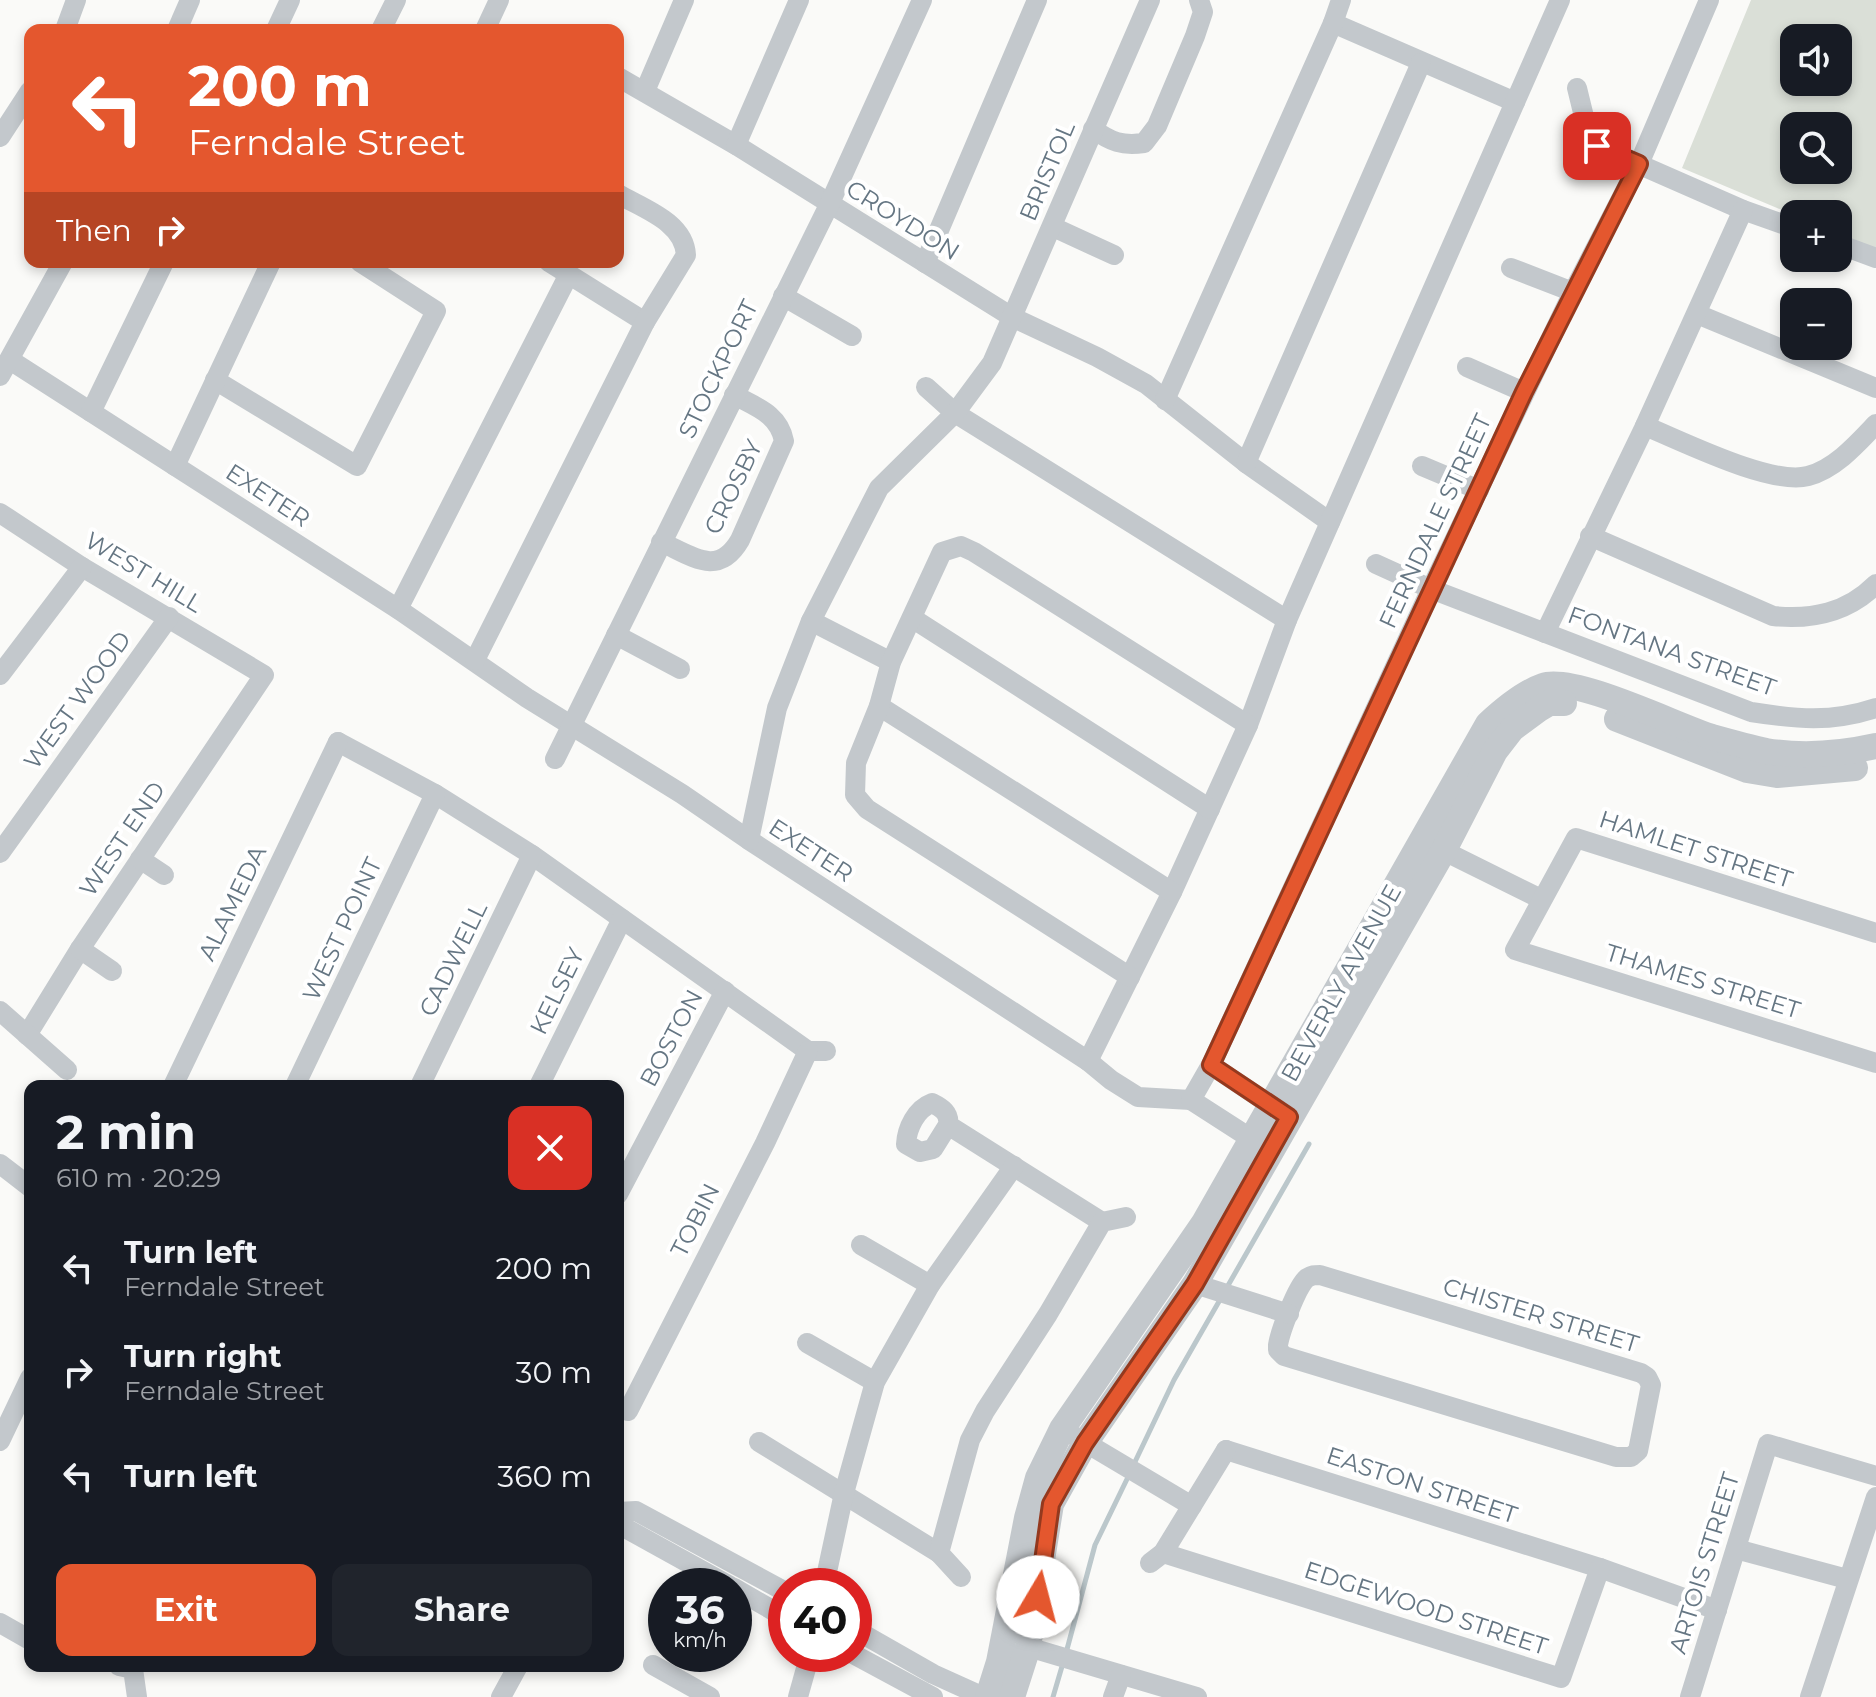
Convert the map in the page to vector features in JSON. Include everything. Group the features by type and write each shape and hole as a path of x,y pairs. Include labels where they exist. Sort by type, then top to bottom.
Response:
{"street":[{"path":"67,24 76,0"},
{"path":"180,24 190,0"},
{"path":"279,24 290,0"},
{"path":"384,24 396,0"},
{"path":"488,24 499,0"},
{"path":"645,91 684,0"},
{"path":"736,145 799,0"},
{"name":"STOCKPORT","path":"555,759 829,205 922,0"},
{"path":"925,263 1037,0"},
{"name":"BRISTOL","path":"749,840 777,708 811,621 879,488 955,413 992,363 1150,0"},
{"path":"1093,129 1110,141 1126,145 1144,143 1157,126 1195,36 1203,12 1199,0"},
{"path":"1165,400 1341,0"},
{"path":"1088,1061 1172,892 1248,725 1287,620 1560,0"},
{"name":"FERNDALE STREET","path":"1191,1100 1211,1065 1524,392 1639,164 1709,0"},
{"path":"1333,23 1515,102"},
{"path":"1246,463 1421,63"},
{"name":"CROYDON","path":"624,80 736,145 1012,317 1128,373 1330,522"},
{"path":"1577,88 1587,129 1597,146 1780,223"},
{"path":"0,137 24,100"},
{"path":"475,660 645,322 686,255 685,243 674,227 624,198"},
{"path":"1545,633 1645,426 1743,210"},
{"path":"1053,227 1114,255"},
{"path":"1852,249 1876,258"},
{"path":"6,360 60,268"},
{"path":"91,412 161,268"},
{"path":"175,466 268,268"},
{"path":"215,380 357,466 436,311 369,268"},
{"path":"559,268 645,322"},
{"path":"1511,268 1573,292"},
{"path":"398,609 569,274"},
{"path":"783,296 852,336"},
{"path":"1697,314 1876,388"},
{"name":"EXETER","path":"6,360 398,609 527,698 682,794 1138,1097 1191,1100"},
{"path":"1467,367 1524,392"},
{"path":"926,387 955,413 1287,620"},
{"name":"CROSBY","path":"661,542 709,563 724,559 740,540 784,441 782,428 773,416 734,395"},
{"path":"1645,426 1772,475 1807,477 1843,456 1876,424"},
{"path":"1422,466 1479,490"},
{"name":"WEST HILL","path":"0,513 82,567 264,675"},
{"path":"1590,536 1773,616 1800,618 1830,613 1864,596 1876,584"},
{"path":"1130,977 867,809 855,795 856,763 879,706 891,662 942,552 961,546 1248,725"},
{"name":"FONTANA STREET","path":"1376,564 1431,589 1751,712 1791,718 1835,719 1876,708"},
{"path":"0,675 82,567"},
{"name":"WEST WOOD","path":"0,853 169,617"},
{"path":"912,618 1210,809"},
{"path":"811,621 891,662"},
{"path":"616,635 680,669"},
{"name":"WEST END","path":"27,1035 80,949 264,675"},
{"name":"BEVERLY AVENUE","path":"1433,845 1488,724 1510,704 1544,686 1584,689 1713,737 1767,751 1842,754 1876,746"},
{"name":"BEVERLY AVENUE","path":"986,1697 999,1662 1027,1518 1038,1478 1062,1429 1261,1145 1433,845 1512,729 1549,703 1572,705 1596,711 1747,770 1777,775 1847,770 1876,764"},
{"path":"879,706 1172,892"},
{"name":"ALAMEDA","path":"176,1080 337,735 435,794"},
{"path":"435,794 532,855 725,991"},
{"name":"WEST POINT","path":"298,1080 435,794"},
{"name":"HAMLET STREET","path":"1515,950 1576,838 1876,933"},
{"path":"1433,845 1541,899"},
{"name":"CADWELL","path":"423,1080 532,855"},
{"path":"140,859 164,875"},
{"name":"KELSEY","path":"542,1080 622,919"},
{"path":"80,949 112,971"},
{"name":"THAMES STREET","path":"1515,950 1876,1063"},
{"name":"TOBIN","path":"627,1416 680,1330 817,1051 725,991"},
{"name":"BOSTON","path":"624,1183 725,991"},
{"path":"0,1011 67,1070"},
{"path":"1211,1065 1280,1112"},
{"path":"1191,1100 1261,1145"},
{"path":"948,1125 1102,1222 1126,1217"},
{"name":"BEVERLY AVENUE","path":"1012,1697 1040,1650 1051,1504 1085,1443 1204,1287 1261,1145"},
{"path":"828,1568 844,1493 875,1382 930,1285 1014,1166"},
{"path":"3,1174 24,1184"},
{"path":"939,1553 970,1440 1102,1222"},
{"path":"861,1245 930,1285"},
{"name":"CHISTER STREET","path":"1320,1275 1634,1370 1647,1377 1651,1385 1638,1451 1623,1459 1284,1356 1278,1345 1289,1314 1302,1284 1311,1276 1320,1275"},
{"path":"1204,1287 1289,1314"},
{"path":"807,1343 875,1382"},
{"path":"0,1441 24,1391"},
{"path":"1062,1429 1192,1506"},
{"path":"759,1442 939,1553 961,1577"},
{"name":"ARTOIS STREET","path":"1690,1697 1768,1444 1876,1476"},
{"name":"EASTON STREET","path":"1156,1558 1192,1506 1225,1446 1600,1568 1717,1610"},
{"path":"1810,1697 1876,1497"},
{"path":"624,1512 636,1511 768,1582"},
{"path":"624,1527 698,1568"},
{"path":"1736,1549 1847,1579"},
{"name":"EDGEWOOD STREET","path":"1156,1558 1561,1678 1600,1568"},
{"path":"0,1623 24,1633"},
{"path":"872,1639 933,1674 986,1697"},
{"path":"1040,1650 1197,1697"},
{"path":"872,1664 933,1697"},
{"path":"130,1672 137,1697"},
{"path":"501,1697 515,1672"},
{"path":"662,1672 686,1691 710,1697"},
{"path":"798,1697 805,1672"},
{"path":"1113,1697 1121,1675"}],"shaded area":[{"path":"1751,0 1876,0 1876,249 1852,239 1852,200 1780,200 1780,209 1682,168"}],"waterway":[{"path":"1226,1289 1309,1144"},
{"path":"1133,1466 1174,1380 1221,1298"},
{"path":"1066,1653 1095,1545 1129,1475"},
{"path":"1053,1697 1063,1663"}],"route":[{"path":"1038,1597 1051,1504 1085,1443 1195,1284 1289,1117 1211,1065 1524,392 1639,164 1597,146"}]}
